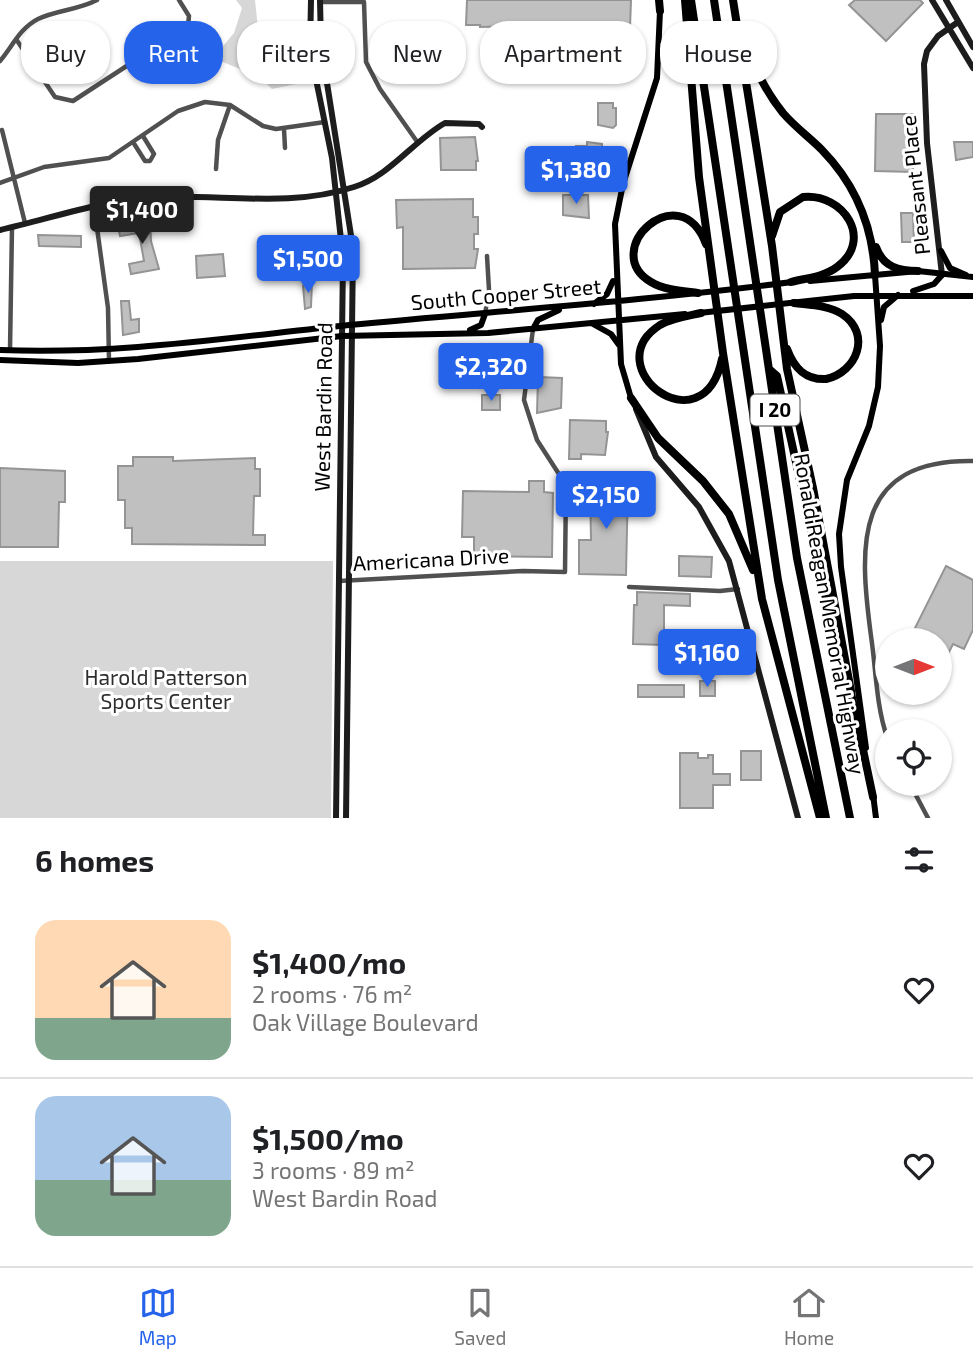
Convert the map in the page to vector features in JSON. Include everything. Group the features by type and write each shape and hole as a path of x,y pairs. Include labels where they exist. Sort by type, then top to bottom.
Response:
{"highway":[{"path":"659,0 660,11"},
{"path":"685,0 697,153 723,353 762,598"},
{"name":"Ronald Reagan Memorial Highway","path":"691,0 778,580 826,818"},
{"name":"Ronald Reagan Memorial Highway","path":"715,0 804,599 850,818"},
{"path":"733,0 747,47 766,89 783,113 847,180 886,263 901,271 918,271"},
{"path":"733,0 772,246 787,369 873,797"},
{"path":"772,246 775,221 780,212 803,197 830,200 844,210 851,223 852,246 841,263 827,273 791,282"},
{"path":"702,293 662,286 643,276 635,258 636,241 641,230 665,216 690,222 702,235 713,271"},
{"path":"871,234 875,275"},
{"path":"781,322 792,360 810,378 835,377 853,362 859,339 851,321 830,309 794,303"},
{"path":"701,313 665,322 648,336 641,352 645,378 664,396 680,400 692,398 715,381 723,353"},
{"path":"769,369 777,376 795,466 851,691"},
{"path":"631,398 658,438 703,481 729,514 748,554 820,818"}],"main road":[{"name":"West Bardin Road","path":"311,0 310,50 337,191 343,258 336,818"},
{"path":"932,0 973,68"},
{"path":"946,0 973,47"},
{"name":"West Bardin Road","path":"320,1 321,45 353,248 346,818"},
{"path":"660,11 657,78 618,205 615,272 624,378 656,457 711,527 729,561 739,589 797,818"},
{"name":"Pleasant Place","path":"942,275 923,83 928,51 947,28 958,22"},
{"path":"0,230 94,205 159,197 258,201 345,190 379,175 445,123 479,124 482,127"},
{"path":"940,251 950,268 972,277"},
{"name":"South Cooper Street","path":"4,351 109,351 342,326 617,303 791,282 918,271 972,277"},
{"path":"592,305 607,294 615,272"},
{"path":"875,275 879,336"},
{"path":"876,818 841,567 839,534 847,480 875,406 882,312 901,294 934,284 942,275"},
{"name":"South Cooper Street","path":"0,360 109,361 342,336 533,329 876,295 973,296"},
{"path":"533,329 538,320 564,308"},
{"path":"444,334 475,329 481,325 485,314"},
{"path":"591,323 611,334 620,346"},
{"path":"341,463 352,462"},
{"path":"337,755 348,755"}],"street":[{"path":"0,61 16,39 38,19 84,7 97,0"},
{"path":"16,39 55,97 74,101 181,32 190,22 179,0"},
{"path":"320,1 364,2 366,62 380,89 418,144"},
{"path":"0,183 44,167 109,158 189,106 205,102 230,105 263,126 284,129 325,122"},
{"path":"216,169 218,140 230,105"},
{"path":"284,129 285,148"},
{"path":"2,130 25,223"},
{"path":"133,142 145,161 150,162 154,154 142,136"},
{"path":"94,205 105,285 109,361"},
{"path":"4,351 12,227"},
{"path":"485,314 489,290 487,256"},
{"name":"Americana Drive","path":"339,581 523,571 565,572 566,485 537,440 524,400 533,329"},
{"path":"884,719 863,580 868,529 883,495 906,473 935,462 973,461"},
{"path":"629,587 720,591 739,589"},
{"path":"916,796 928,818"}],"green space":[{"path":"236,0 255,0 257,21 238,21 242,8"},
{"path":"237,24 237,68 223,62 223,46 234,33"},
{"path":"267,84 296,84 272,89"},
{"name":"Harold Patterson Sports Center","path":"0,561 333,561 331,818 0,818"}],"building":[{"path":"467,0 631,0 630,21 480,21 480,25 466,25"},
{"path":"855,0 920,0 923,3 886,41 849,5"},
{"path":"598,103 613,103 613,108 616,108 616,125 613,128 598,125"},
{"path":"876,114 914,114 913,172 875,171"},
{"path":"475,137 478,161 476,170 441,170 440,138"},
{"path":"587,142 602,144 602,165 576,164 576,146 587,146"},
{"path":"954,142 973,142 973,157 956,160"},
{"path":"563,195 588,195 589,218 563,215"},
{"path":"473,199 473,217 478,217 478,234 474,234 474,249 478,249 475,268 403,269 403,227 397,228 396,200"},
{"path":"901,213 913,213 914,242 902,242"},
{"path":"150,220 151,241 159,269 131,274 129,264 144,261 139,233 120,236 118,226"},
{"path":"38,235 81,236 81,247 39,246"},
{"path":"223,254 225,276 197,278 196,256"},
{"path":"312,282 311,307 305,309 303,286 304,283"},
{"path":"121,301 129,301 131,320 139,319 139,332 123,335"},
{"path":"488,361 502,361 502,378 479,378 480,364 488,364"},
{"path":"538,377 562,378 561,408 537,413"},
{"path":"482,395 500,395 500,410 482,410"},
{"path":"570,420 606,421 608,432 605,455 581,454 581,459 569,459"},
{"path":"133,457 173,457 173,461 255,458 255,469 260,469 260,496 254,496 253,535 265,535 265,545 132,544 132,528 125,528 125,500 118,500 118,466 133,466"},
{"path":"0,468 65,471 65,502 59,502 58,547 0,547"},
{"path":"529,481 544,481 544,492 553,493 552,557 474,556 474,537 462,537 463,491 529,492"},
{"path":"590,482 628,483 626,575 579,574 579,540 591,540"},
{"path":"679,556 712,557 711,577 679,576"},
{"path":"946,566 973,580 973,630 964,649 953,644 952,646 952,628 915,628"},
{"path":"637,592 690,594 690,606 664,605 664,645 633,644"},
{"path":"695,645 716,645 716,662 695,662"},
{"path":"700,681 715,681 715,696 700,696"},
{"path":"638,685 684,685 684,697 638,697"},
{"path":"741,751 761,751 761,780 741,780"},
{"path":"680,753 698,753 698,758 713,755 713,774 730,774 730,785 713,785 713,808 680,808"}]}
